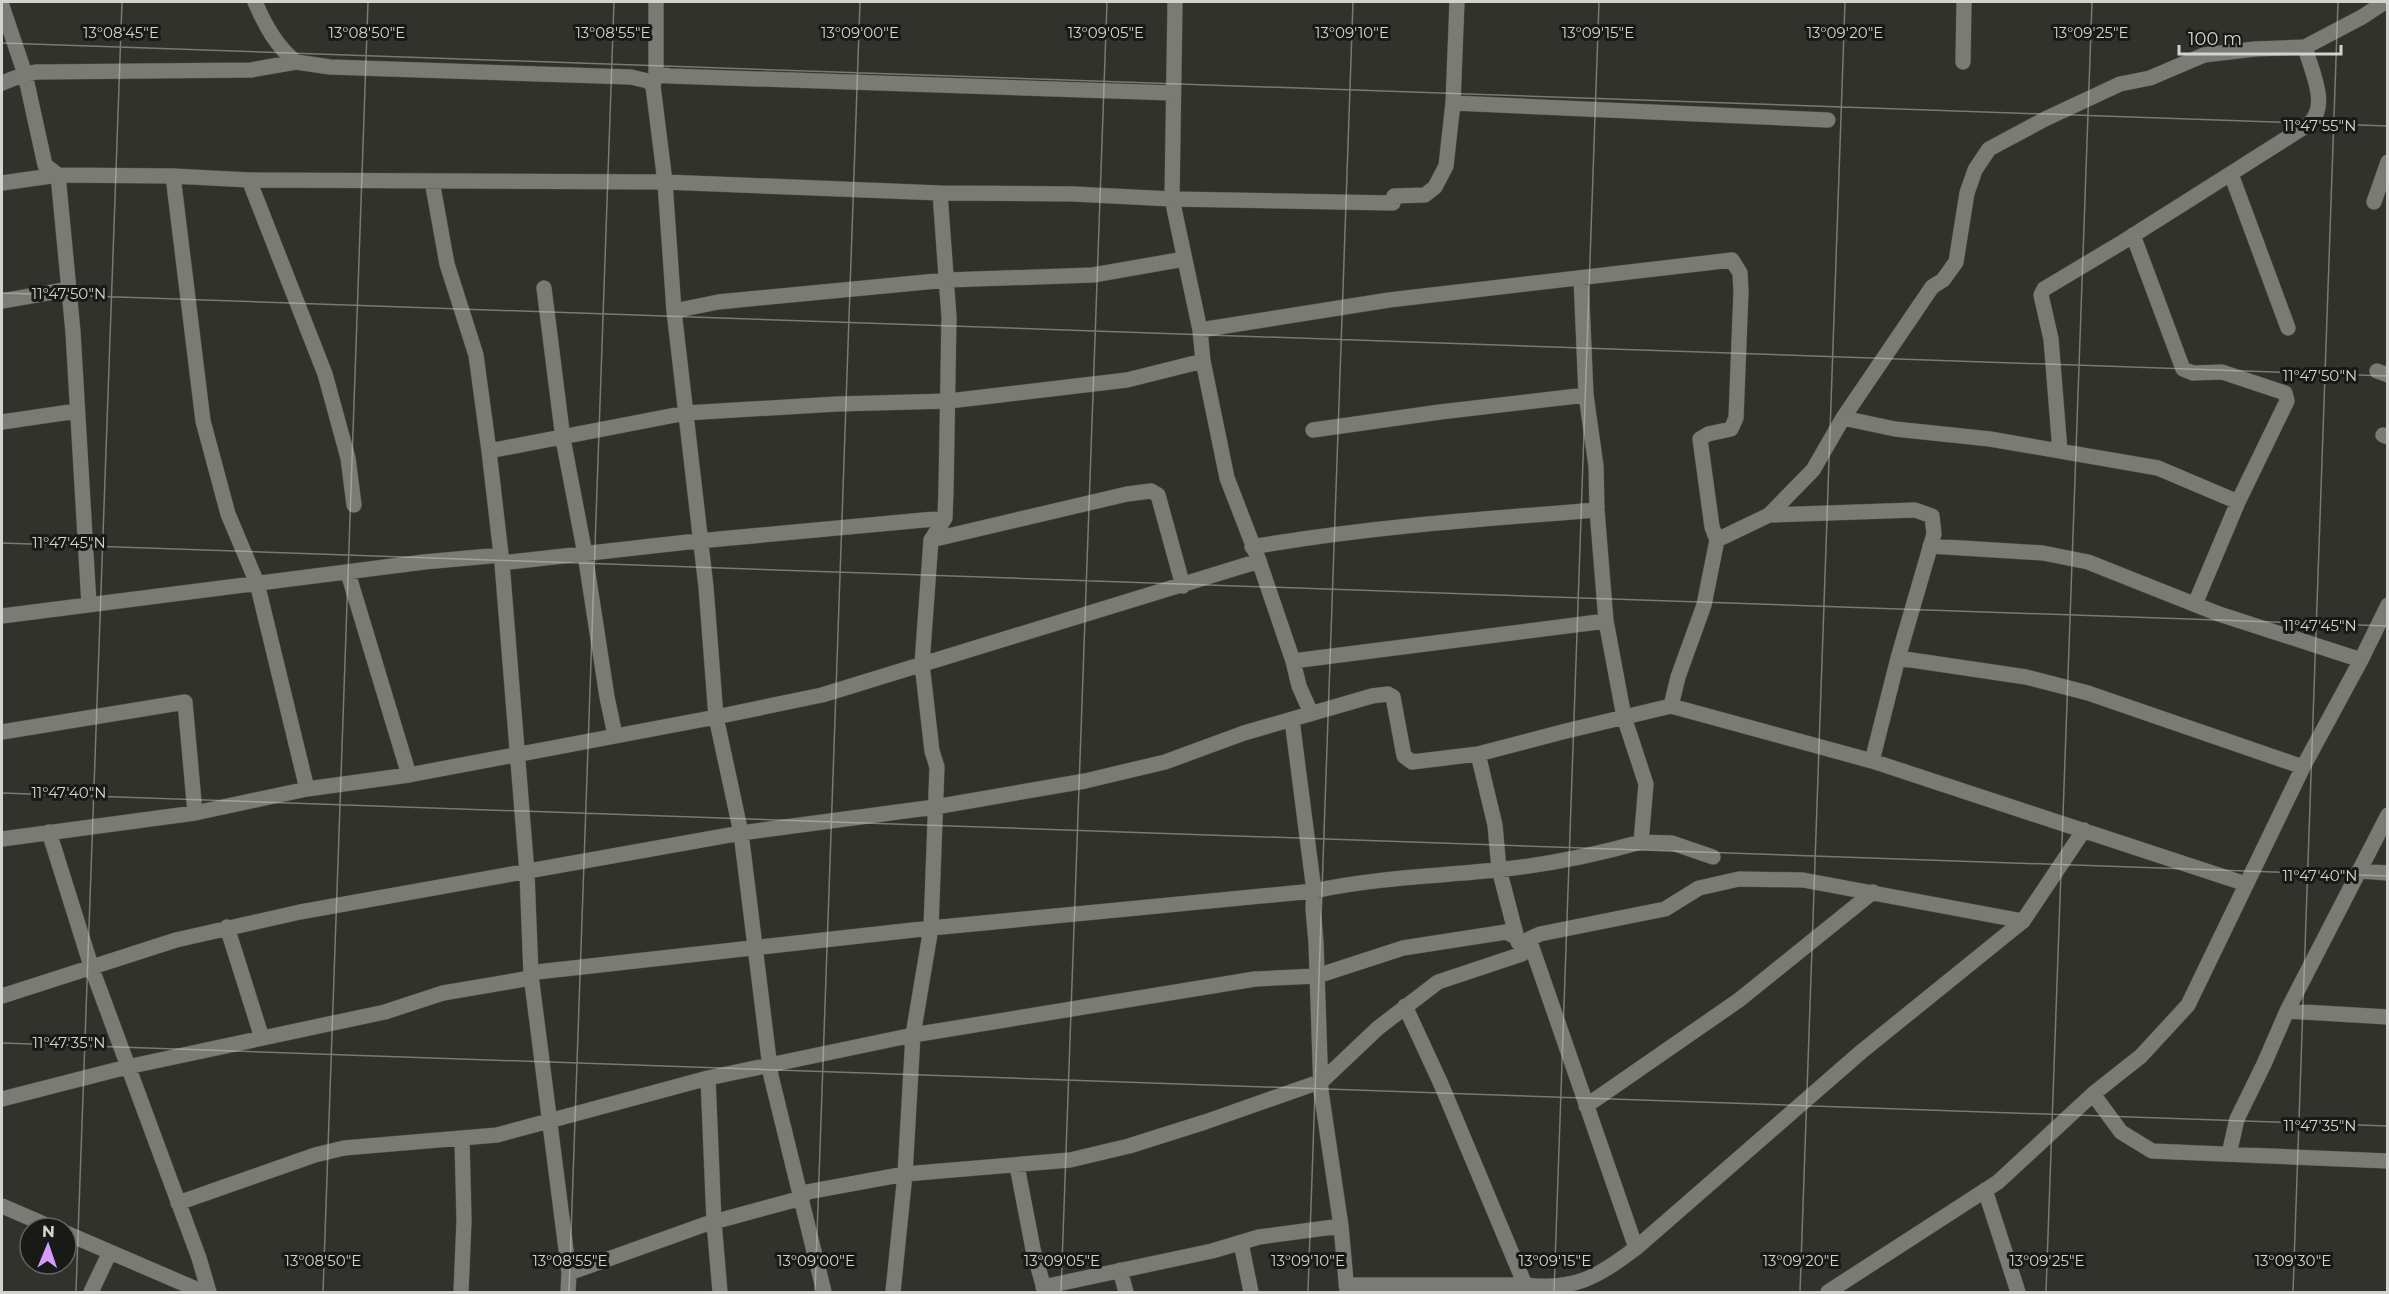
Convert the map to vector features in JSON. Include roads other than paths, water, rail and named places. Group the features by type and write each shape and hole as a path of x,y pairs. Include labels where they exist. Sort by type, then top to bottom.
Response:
{"street":[{"path":"255,2 265,26 285,53 296,62"},
{"path":"656,2 654,80 665,182 674,311 702,541 717,717 741,833 753,947 770,1064 824,1293"},
{"path":"1175,2 1172,199 1200,330 1203,361 1227,478 1259,561 1293,662 1299,687 1311,713"},
{"path":"2,183 58,175 173,176 249,180 665,182 940,193 1073,194 1172,199 1394,203 1394,196 1425,195 1435,187 1446,166 1453,103 1456,2"},
{"path":"1963,62 1964,2"},
{"path":"1717,540 1769,515 1813,470 1843,418 1932,287 1943,280 1956,262 1967,193 1975,170 1989,149 2045,119 2120,84 2150,78 2204,55 2306,47 2385,2"},
{"path":"2,6 25,74 45,165 58,175 70,289 88,605"},
{"path":"2060,451 2051,339 2041,295 2044,288 2310,124 2317,117 2320,105 2306,47"},
{"path":"2,83 37,72 251,70 296,62 330,67 631,77 648,81 682,76 1173,93"},
{"path":"1453,103 1828,120"},
{"path":"2374,202 2388,162"},
{"path":"2231,174 2288,328"},
{"path":"173,176 202,422 228,514 257,583 307,789"},
{"path":"249,180 326,374 348,458 354,505"},
{"path":"432,181 447,264 476,355 502,559 527,873 531,975 549,1120 565,1287 714,1222 802,1198 807,1192 905,1174 1070,1160 1129,1146 1322,1081 1405,1006 1438,982 1522,954 1523,938"},
{"path":"893,1293 905,1174 913,1035 931,928 937,767 932,751 922,664 931,540 945,518 949,401 947,280 940,193"},
{"path":"2133,235 2183,369 2193,372 2222,372 2285,393 2287,401 2238,502 2195,604"},
{"path":"674,311 718,302 947,280 1093,275 1184,259"},
{"path":"1200,330 1389,300 1732,260 1740,273 1736,418 1731,429 1708,434 1700,439 1712,527 1717,540 1704,605 1678,677 1671,706"},
{"path":"1581,278 1586,395 1596,466 1597,510 1606,621 1624,717 1646,784 1641,842"},
{"path":"544,288 563,438 615,735"},
{"path":"2,301 70,289"},
{"path":"489,451 686,413 837,404 949,401 1127,380 1203,361"},
{"path":"1313,430 1586,395"},
{"path":"2,422 77,411"},
{"path":"1843,418 1895,429 1990,439 2158,468 2238,502"},
{"path":"931,540 1127,494 1151,491 1158,495 1183,586"},
{"path":"1252,547 1330,534 1420,524 1597,510"},
{"path":"1769,515 1915,510 1932,516 1934,534 1898,658 1872,761"},
{"path":"2,616 424,562 585,554 945,518"},
{"path":"1930,546 2043,553 2088,562 2195,604 2361,660"},
{"path":"2,838 195,813 307,789 409,775 822,695 1259,561"},
{"path":"348,573 409,775"},
{"path":"1828,1293 1998,1182 2093,1094 2141,1056 2188,1005 2303,767 2388,605"},
{"path":"1293,662 1606,621"},
{"path":"1898,658 2026,677 2088,693 2303,767"},
{"path":"2,996 92,969 176,940 226,927 741,833 935,807 1085,780 1165,762 1311,713 1388,694 1393,697 1404,756 1412,762 1478,754 1671,706 1872,761 2246,884"},
{"path":"2,732 185,702 195,813"},
{"path":"1292,720 1314,891 1321,1091 1341,1226 1347,1289 1552,1288 1581,1282 1604,1272 1635,1248 1861,1052 2023,921 2084,830"},
{"path":"1478,754 1495,825 1499,870 1579,1080 1635,1248"},
{"path":"2229,1154 2237,1119 2287,1011 2388,815"},
{"path":"48,832 92,969 199,1258 209,1293"},
{"path":"2,1099 127,1067 385,1012 443,993 525,979 531,975 753,947 1314,891 1349,883 1499,870 1615,850 1641,842 1672,843 1713,857"},
{"path":"2360,871 2388,873"},
{"path":"178,1203 315,1155 344,1148 497,1135 708,1078 913,1035 1255,979 1317,976 1403,948 1506,932 1523,938 1665,909 1699,888 1739,879 1803,880 2023,921"},
{"path":"1586,1106 1739,1000 1874,892"},
{"path":"226,927 262,1038"},
{"path":"1405,1006 1441,1084 1527,1289"},
{"path":"2287,1011 2388,1017"},
{"path":"708,1078 714,1222 720,1293"},
{"path":"2093,1094 2121,1132 2152,1151 2388,1161"},
{"path":"461,1293 464,1221 462,1139"},
{"path":"1017,1166 1044,1290 1259,1237 1341,1226"},
{"path":"1985,1190 2018,1293"},
{"path":"2,1206 25,1216"},
{"path":"78,1238 203,1293"},
{"path":"1241,1243 1251,1293"},
{"path":"91,1293 110,1252"},
{"path":"1120,1270 1126,1293"}]}
